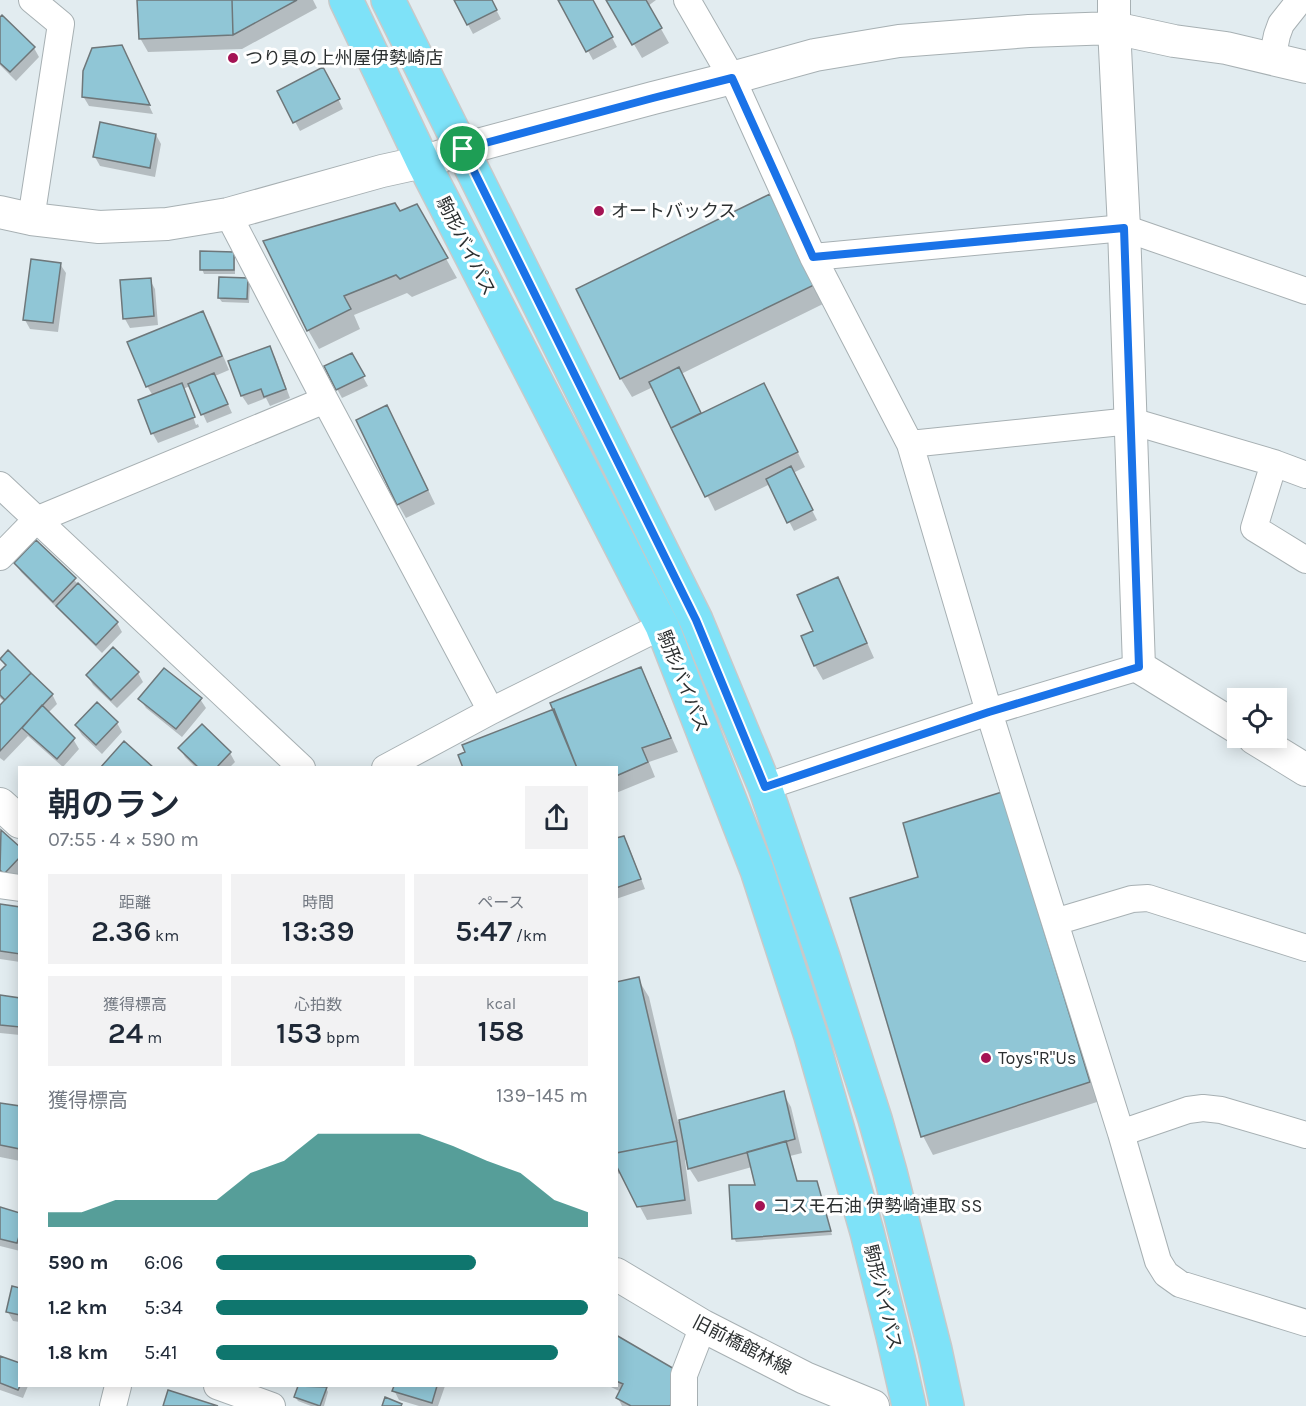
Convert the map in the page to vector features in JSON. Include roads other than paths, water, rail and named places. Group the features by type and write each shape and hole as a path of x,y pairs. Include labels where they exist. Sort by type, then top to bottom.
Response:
{"main road":[{"name":"駒形バイパス","path":"346,0 423,162 662,626 757,870 811,1036 867,1232 909,1406"},
{"name":"駒形バイパス","path":"388,0 696,620 765,787 824,957 875,1119 935,1350 947,1406"}],"street":[{"path":"31,219 61,24 32,0"},
{"path":"687,0 732,78 813,257 910,444 989,712 1121,1133 1158,1262 1166,1274 1180,1284 1306,1323"},
{"path":"1272,59 1281,24 1300,0"},
{"path":"0,212 31,219 99,227 167,224 228,214 815,55 899,41 1029,30 1114,14 1174,41 1226,48 1306,67"},
{"path":"1114,14 1124,228 1139,667"},
{"path":"228,214 491,711"},
{"path":"813,257 1124,228 1306,291"},
{"path":"0,557 36,520 325,400"},
{"path":"910,444 1131,421 1274,463 1306,475"},
{"path":"1274,463 1254,528 1306,560"},
{"path":"0,485 300,766"},
{"path":"389,766 491,711 662,626"},
{"path":"765,787 989,712 1139,667 1227,721"},
{"path":"1270,748 1306,770"},
{"path":"0,804 18,820"},
{"path":"0,885 18,888"},
{"path":"1055,922 1132,899 1148,898 1306,948"},
{"path":"1121,1133 1188,1110 1203,1108 1221,1110 1306,1135"},
{"name":"旧前橋館林線","path":"618,1275 703,1326 806,1378 873,1406"},
{"path":"684,1406 684,1375 703,1326"},
{"path":"113,1406 118,1387"},
{"path":"220,1387 272,1406"}],"place":[{"name":"つり具の上州屋伊勢崎店","path":"233,58"},
{"name":"オートバックス","path":"599,211"},
{"name":"Toys\"R\"Us","path":"986,1058"},
{"name":"コスモ石油 伊勢崎連取 SS","path":"760,1206"}]}
